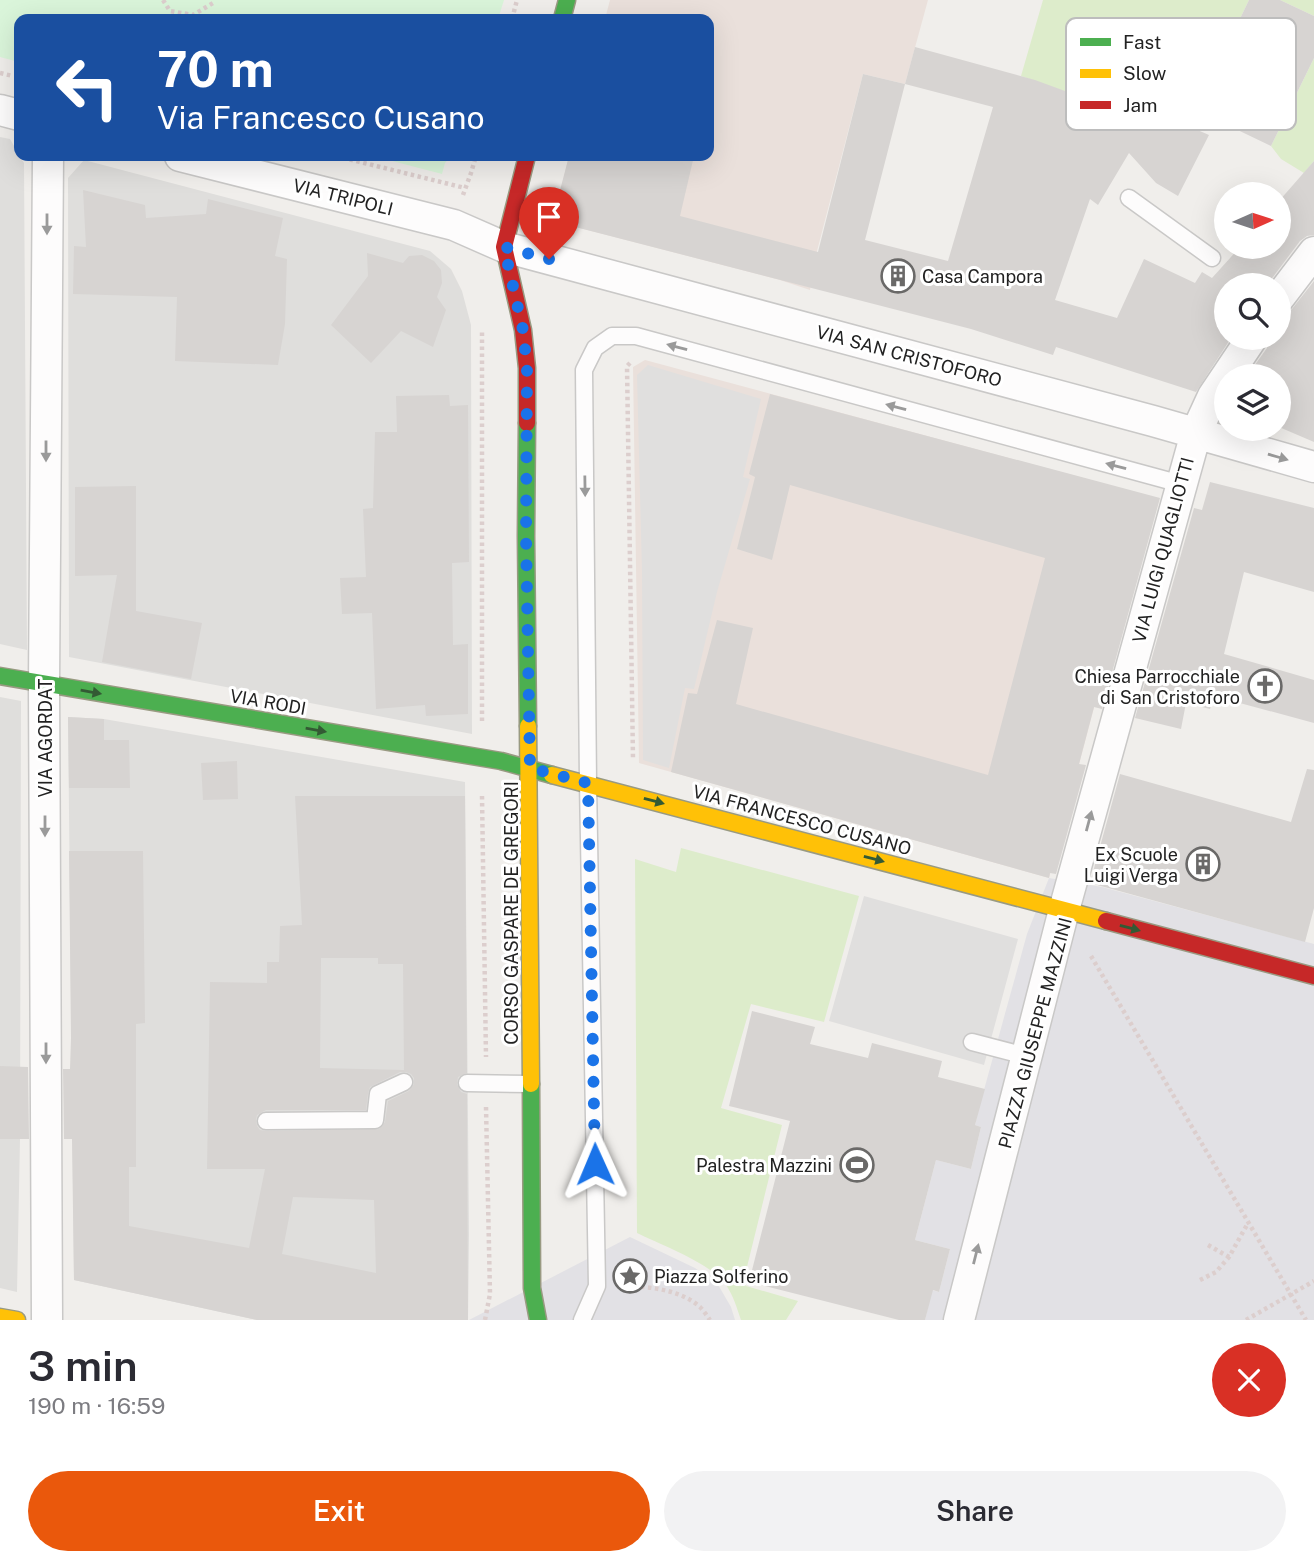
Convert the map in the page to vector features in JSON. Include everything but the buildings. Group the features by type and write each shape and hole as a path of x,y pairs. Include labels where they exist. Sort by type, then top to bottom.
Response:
{"street":[{"name":"VIA AGORDAT","path":"47,1320 44,684 48,161"},
{"name":"VIA TRIPOLI","path":"200,161 454,225 504,247"},
{"path":"504,247 526,161"},
{"name":"VIA SAN CRISTOFORO","path":"504,247 1314,467"},
{"name":"CORSO GASPARE DE GREGORI","path":"504,247 523,330 527,368 532,1288 538,1320"},
{"path":"1291,282 1314,251"},
{"name":"VIA LUIGI QUAGLIOTTI","path":"1064,910 1196,433 1213,396 1244,350"},
{"name":"VIA RODI","path":"0,676 491,759 530,768"},
{"name":"VIA FRANCESCO CUSANO","path":"530,768 1064,910"},
{"name":"PIAZZA GIUSEPPE MAZZINI","path":"959,1320 1064,910 1314,975"},
{"name":"CORSO GASPARE DE GREGORI","path":"522,1320 532,1288"},
{"path":"0,1317 17,1320"}],"lane":[{"path":"1129,198 1212,258"},
{"path":"582,1320 597,1286 584,370 595,348 612,336 636,336 1181,484"},
{"path":"972,1042 1026,1056"},
{"path":"266,1121 376,1120 378,1094 404,1082"},
{"path":"467,1083 531,1084"}],"path":[{"path":"163,0 170,11 187,14"},
{"path":"195,14 214,0"},
{"path":"356,161 466,188"},
{"path":"462,195 474,161"},
{"path":"633,766 627,366 635,360"},
{"path":"1064,910 1306,1320"},
{"path":"1200,1280 1216,1272 1229,1257 1248,1223"},
{"path":"1208,1245 1229,1257"},
{"path":"485,1320 490,1294 490,1257"},
{"path":"1246,1320 1314,1281"},
{"path":"597,1286 638,1286 677,1293 699,1306 710,1320"}],"shaded area":[{"path":"610,0 928,0 905,84 863,74 817,251 810,290 553,221 568,161 714,161 714,14 606,14"},
{"path":"0,137 10,139 14,146 14,161 24,163 27,650 0,644"},
{"path":"83,161 88,161 430,251 451,269 462,291 471,325 472,734 69,657 68,178"},
{"path":"645,360 1150,496 1049,878 639,763 633,367"},
{"path":"648,365 761,399 743,477 750,479 717,592 694,689 685,688 669,768 643,760 637,375"},
{"path":"0,697 21,701 17,1292 0,1288"},
{"path":"68,717 104,719 465,782 468,1320 257,1320 74,1280"},
{"path":"1049,878 1102,887 1314,944 1314,1320 925,1320 932,1290 939,1292 950,1249 915,1240 936,1160 971,1169 981,1127 975,1125 979,1108 1027,934"},
{"path":"864,896 1018,939 984,1065 829,1021"},
{"name":"Piazza Solferino","path":"630,1237 695,1268 717,1283 735,1320 469,1320"}],"green space":[{"path":"0,0 504,0 500,14 14,14 14,61 0,57"},
{"path":"1043,0 1249,0 1240,18 1066,18 1066,92 1021,76"},
{"path":"1280,0 1314,0 1314,16"},
{"path":"1314,58 1314,161 1304,173 1281,159 1271,146 1279,130 1296,130 1296,95"},
{"path":"392,161 447,161 442,174"},
{"path":"681,848 859,896 824,1022 751,1004 721,1108 782,1125 744,1279 746,1286 798,1301 786,1320 741,1320 731,1293 719,1277 698,1262 637,1233 635,859 676,872"}],"traffic: fast":[{"path":"563,14 567,0"},
{"path":"527,423 528,726"},
{"path":"0,676 501,761 552,775"},
{"path":"531,1084 532,1288 538,1320"}],"traffic: slow":[{"path":"528,726 531,1084"},
{"path":"552,775 1106,921"},
{"path":"0,1317 17,1320"}],"traffic: jam":[{"path":"526,161 504,247 523,330 527,368 527,423"},
{"path":"1106,921 1314,976"}],"place":[{"name":"Casa Campora","path":"898,276"},
{"name":"Chiesa Parrocchiale di San Cristoforo","path":"1265,686"},
{"name":"Ex Scuole Luigi Verga","path":"1203,864"},
{"name":"Palestra Mazzini","path":"857,1165"},
{"name":"Piazza Solferino","path":"630,1276"}],"route":[{"path":"549,259 504,247 523,330 527,368 526,536 530,768 588,783 595,1164"}]}
